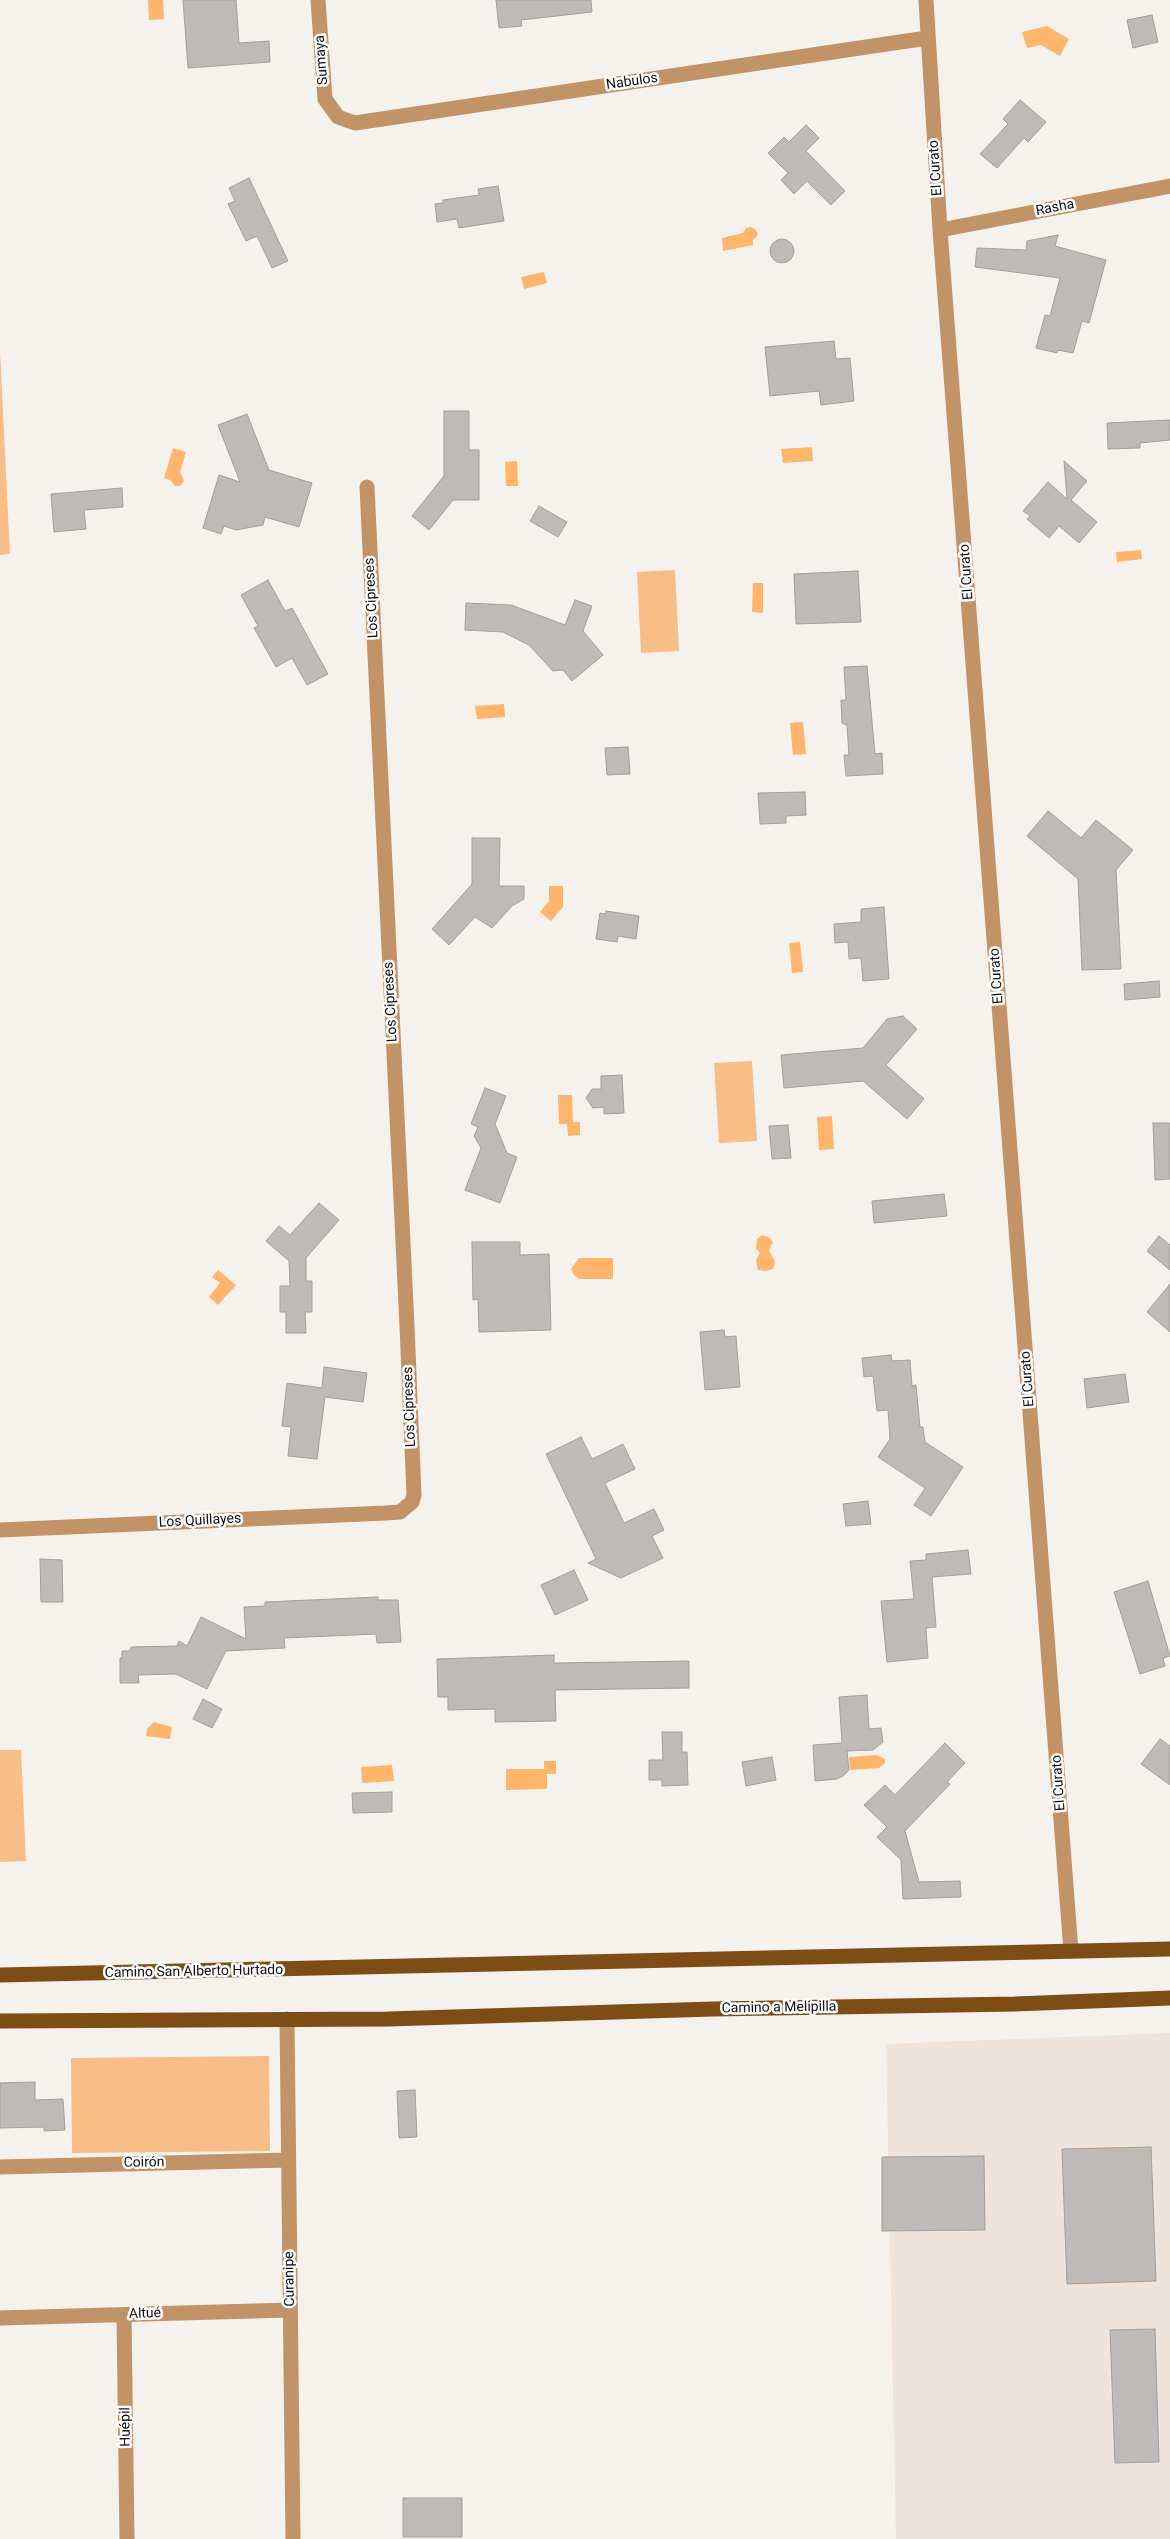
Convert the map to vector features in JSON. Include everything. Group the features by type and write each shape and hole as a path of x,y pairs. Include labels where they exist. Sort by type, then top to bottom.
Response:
{"main road":[{"path":"1071,1951 1170,1949"},
{"name":"Camino San Alberto Hurtado","path":"0,1976 1071,1951"},
{"name":"Camino a Melipilla","path":"287,2019 388,2019 713,2009 1015,2004 1170,1998"},
{"path":"0,2021 287,2019"}],"street":[{"name":"Sumaya","path":"318,0 323,88 325,99 338,117"},
{"name":"El Curato","path":"926,0 940,230 1071,1951"},
{"name":"Nabulos","path":"338,117 348,121 365,122 927,38"},
{"name":"Rasha","path":"940,230 1170,186"},
{"name":"Los Cipreses","path":"367,487 414,1495 408,1507 400,1512"},
{"name":"Los Quillayes","path":"0,1530 400,1512"},
{"name":"Curanipe","path":"287,2019 294,2539"},
{"name":"Coirón","path":"0,2166 288,2160"},
{"name":"Altué","path":"0,2318 290,2310"},
{"name":"Huépil","path":"124,2315 127,2539"}],"shaded area":[{"path":"148,0 163,0 164,19 149,20"},
{"path":"1047,26 1069,39 1060,56 1041,45 1027,48 1022,32"},
{"path":"751,227 756,230 758,235 753,240 753,245 723,251 722,238 743,233 746,228"},
{"path":"544,272 547,283 524,289 521,277"},
{"path":"0,351 10,554 0,555"},
{"path":"812,447 813,461 783,463 781,449"},
{"path":"173,448 186,452 180,472 184,481 180,486 175,486 170,480 164,478"},
{"path":"517,461 518,486 506,486 505,462"},
{"path":"1141,550 1142,559 1117,562 1116,552"},
{"path":"675,570 679,651 641,653 637,572"},
{"path":"753,583 763,583 763,613 752,612"},
{"path":"504,704 505,717 477,719 475,706"},
{"path":"803,722 806,754 793,755 790,723"},
{"path":"549,886 563,886 563,907 551,921 540,912 549,901"},
{"path":"800,942 803,972 792,973 789,943"},
{"path":"752,1061 757,1141 719,1143 714,1063"},
{"path":"558,1095 572,1095 573,1122 580,1122 580,1135 568,1136 567,1124 559,1124"},
{"path":"832,1116 834,1149 819,1150 817,1117"},
{"path":"762,1235 770,1238 773,1243 769,1250 775,1262 773,1269 766,1271 758,1270 756,1261 760,1252 756,1249 757,1239"},
{"path":"579,1258 613,1258 613,1279 579,1279 571,1269"},
{"path":"218,1270 236,1285 218,1305 209,1297 220,1283 212,1277"},
{"path":"154,1722 172,1727 170,1739 146,1736 147,1729"},
{"path":"0,1750 21,1750 26,1861 0,1862"},
{"path":"877,1755 885,1759 885,1763 879,1768 850,1770 849,1757"},
{"path":"544,1761 556,1761 556,1774 547,1774 547,1789 506,1790 506,1769 544,1769"},
{"path":"392,1765 394,1781 362,1783 361,1767"},
{"path":"1170,2033 1170,2539 896,2539 886,2044"},
{"path":"269,2056 270,2151 72,2153 71,2058"}],"building":[{"path":"183,0 236,0 239,43 269,41 270,62 188,68"},
{"path":"496,0 591,0 592,12 521,20 522,26 499,28"},
{"path":"1152,15 1158,42 1133,48 1127,20"},
{"path":"1020,100 1046,122 1028,142 1024,138 997,168 980,154 1008,124 1003,119"},
{"path":"806,125 819,138 806,151 845,191 831,205 807,181 794,194 781,180 788,173 768,153 784,137 789,142"},
{"path":"249,178 288,261 272,268 257,236 246,241 228,204 235,201 229,188"},
{"path":"498,186 504,221 459,228 457,219 437,222 435,204 443,203 443,200 479,195 478,189"},
{"path":"1058,235 1055,246 1106,260 1089,323 1082,321 1073,353 1058,350 1057,353 1036,348 1045,315 1050,316 1060,278 975,267 977,248 1026,250 1027,241"},
{"path":"782,239 787,240 793,246 793,256 787,262 782,263 777,262 771,256 770,251 771,246 777,240"},
{"path":"834,341 836,359 850,358 854,401 821,405 819,391 770,396 765,347"},
{"path":"444,411 469,411 469,450 479,450 479,500 453,500 429,530 412,516 444,476"},
{"path":"247,414 269,470 312,483 299,527 265,517 263,525 236,530 224,526 221,534 203,528 219,475 240,482 218,425"},
{"path":"1170,420 1170,440 1140,443 1140,448 1108,449 1107,423"},
{"path":"1064,461 1087,481 1071,500 1097,522 1079,543 1059,526 1049,538 1027,519 1030,516 1023,511 1048,482 1067,499"},
{"path":"122,488 123,507 84,510 86,529 54,532 51,494"},
{"path":"539,506 567,522 558,537 530,521"},
{"path":"858,571 861,622 796,624 794,574"},
{"path":"268,580 285,611 292,608 328,674 307,685 292,658 276,667 254,628 258,626 241,595"},
{"path":"575,600 592,606 583,631 603,655 572,681 563,670 553,671 529,645 503,632 465,630 466,603 511,605 565,625"},
{"path":"867,666 875,754 882,753 883,774 846,776 844,755 849,755 847,725 842,723 841,700 846,700 844,667"},
{"path":"628,747 630,774 607,775 605,748"},
{"path":"805,792 806,815 786,816 786,823 760,824 758,793"},
{"path":"1048,811 1081,838 1096,820 1133,850 1116,870 1121,969 1082,970 1078,879 1027,836"},
{"path":"472,838 500,838 499,886 524,886 524,899 512,906 492,928 475,917 449,945 432,929 472,884"},
{"path":"884,907 889,979 863,981 861,958 849,959 848,942 835,943 834,924 861,922 861,909"},
{"path":"606,911 639,916 636,939 618,936 617,942 596,939 600,913 606,914"},
{"path":"1159,981 1160,997 1125,1000 1124,984"},
{"path":"903,1016 917,1029 886,1065 924,1099 907,1119 863,1081 784,1088 781,1055 863,1048 887,1019"},
{"path":"622,1075 624,1113 604,1114 604,1107 593,1108 586,1098 592,1089 601,1089 601,1076"},
{"path":"485,1088 506,1096 495,1124 507,1153 517,1157 500,1203 465,1190 481,1148 474,1136 478,1127 471,1124"},
{"path":"1153,1123 1170,1123 1170,1179 1155,1180"},
{"path":"788,1125 791,1158 772,1159 769,1126"},
{"path":"944,1194 947,1216 874,1223 872,1201"},
{"path":"319,1203 339,1220 306,1258 306,1281 312,1281 312,1312 305,1312 306,1333 286,1333 286,1312 280,1312 280,1286 290,1286 289,1261 266,1241 279,1226 290,1235"},
{"path":"1159,1236 1170,1245 1170,1270 1147,1251"},
{"path":"472,1242 520,1242 520,1255 549,1254 551,1330 479,1332 478,1299 473,1300"},
{"path":"1170,1284 1170,1332 1147,1312"},
{"path":"724,1330 725,1337 736,1336 740,1387 705,1390 700,1332"},
{"path":"891,1355 892,1361 910,1360 912,1386 916,1385 920,1427 923,1427 925,1442 963,1467 931,1516 914,1505 925,1488 878,1457 890,1439 888,1410 877,1411 873,1376 864,1377 862,1358"},
{"path":"324,1367 367,1373 363,1402 325,1397 317,1459 288,1456 291,1427 282,1426 287,1383 322,1388"},
{"path":"1125,1374 1129,1402 1087,1408 1084,1379"},
{"path":"581,1437 592,1459 623,1444 635,1469 605,1483 624,1523 654,1509 664,1530 652,1536 663,1558 621,1578 588,1563 596,1559 546,1454"},
{"path":"868,1501 871,1524 846,1526 843,1504"},
{"path":"968,1550 971,1574 932,1577 936,1627 926,1628 928,1658 887,1662 881,1601 914,1599 910,1561 926,1560 926,1554"},
{"path":"40,1559 62,1560 63,1602 41,1602"},
{"path":"574,1570 588,1600 555,1615 541,1585"},
{"path":"1148,1581 1170,1656 1163,1658 1165,1666 1140,1674 1114,1592"},
{"path":"378,1597 378,1600 398,1600 401,1642 377,1643 376,1634 284,1638 285,1648 226,1651 207,1689 176,1674 138,1675 139,1683 120,1683 120,1658 122,1658 122,1651 130,1651 131,1647 177,1646 179,1641 187,1646 201,1617 246,1639 244,1607 265,1606 265,1602"},
{"path":"554,1655 554,1663 689,1661 689,1688 555,1690 556,1721 495,1722 495,1709 448,1710 448,1697 438,1697 437,1659"},
{"path":"867,1695 869,1729 881,1728 883,1742 873,1750 847,1751 849,1770 843,1776 837,1779 815,1781 813,1745 842,1743 839,1697"},
{"path":"203,1699 222,1709 212,1728 193,1719"},
{"path":"662,1732 682,1732 682,1752 687,1752 688,1785 662,1786 662,1780 649,1780 649,1760 663,1760"},
{"path":"1160,1739 1170,1746 1170,1785 1141,1764"},
{"path":"945,1743 965,1763 947,1782 950,1784 905,1831 919,1882 960,1881 961,1897 903,1899 901,1860 877,1837 887,1827 864,1805 885,1785 895,1795"},
{"path":"772,1757 776,1780 746,1786 742,1762"},
{"path":"392,1792 392,1812 353,1813 352,1793"},
{"path":"35,2082 35,2100 63,2099 65,2130 44,2131 44,2127 0,2128 0,2083"},
{"path":"415,2090 417,2137 399,2138 397,2091"},
{"path":"1151,2147 1156,2281 1067,2284 1062,2149"},
{"path":"984,2156 985,2230 882,2231 882,2157"},
{"path":"1155,2329 1159,2462 1115,2463 1110,2330"},
{"path":"403,2498 462,2498 462,2537 403,2537"}]}
